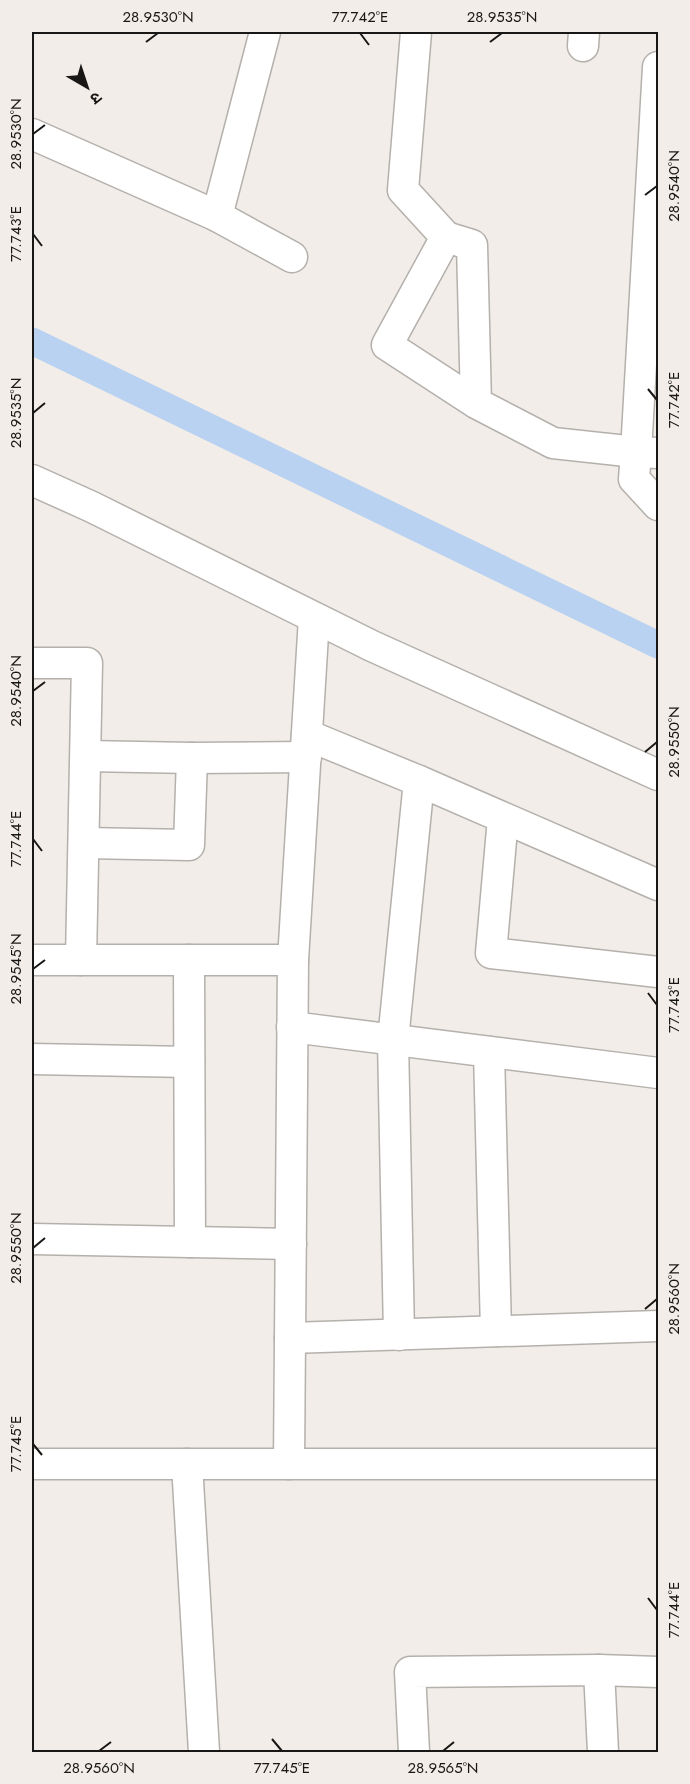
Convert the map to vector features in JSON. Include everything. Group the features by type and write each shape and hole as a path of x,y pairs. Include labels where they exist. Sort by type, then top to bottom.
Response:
{"street":[{"path":"217,216 265,32"},
{"path":"416,32 403,190 446,237 471,245 476,403"},
{"path":"658,67 647,452 634,479 658,505"},
{"path":"32,134 217,216 292,257"},
{"path":"446,237 387,345 476,403 553,443 647,452"},
{"path":"32,480 93,507 372,646 658,775"},
{"path":"290,1464 293,960 315,618"},
{"path":"32,663 87,663 81,960"},
{"path":"86,756 192,758 306,746 419,781 658,885"},
{"path":"84,843 189,845 192,758"},
{"path":"399,1335 393,1040 419,781"},
{"path":"503,818 491,953 658,972"},
{"path":"32,960 293,960"},
{"path":"189,960 190,1242"},
{"path":"292,1027 658,1073"},
{"path":"489,1052 496,1331"},
{"path":"32,1059 189,1062"},
{"path":"32,1239 291,1244"},
{"path":"290,1338 658,1326"},
{"path":"32,1464 658,1464"},
{"path":"187,1464 204,1752"},
{"path":"599,1670 603,1752"},
{"path":"414,1752 410,1672 599,1670 658,1672"}],"waterway":[{"path":"32,341 658,645"}]}
